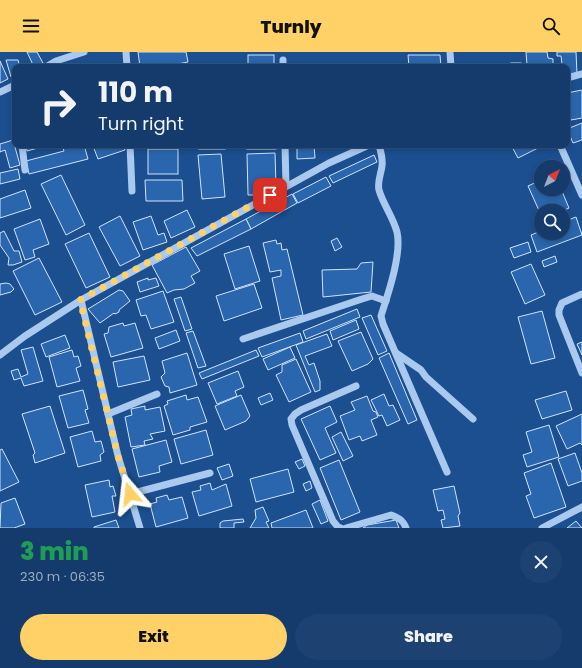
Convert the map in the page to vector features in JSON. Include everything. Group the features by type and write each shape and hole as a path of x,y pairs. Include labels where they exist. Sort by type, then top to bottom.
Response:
{"street":[{"path":"51,64 84,52"},
{"path":"126,52 126,64"},
{"path":"450,52 451,64"},
{"path":"570,77 582,74"},
{"path":"0,92 12,89"},
{"path":"22,148 25,170"},
{"path":"130,148 132,191"},
{"path":"285,148 286,186"},
{"path":"0,355 25,336 80,300 286,186 329,163 362,148"},
{"path":"380,148 382,165 378,184 379,191 392,217 398,234 397,257 381,316 383,324 447,472"},
{"path":"561,148 582,195"},
{"path":"582,294 562,304 558,310 558,315 582,373"},
{"path":"244,339 372,296 386,301"},
{"path":"80,300 118,456 140,528"},
{"path":"396,353 421,370 426,377 473,420"},
{"path":"341,528 338,527 333,521 292,425 291,419 294,414 301,410 356,386"},
{"path":"108,414 157,394"},
{"path":"130,494 210,473"},
{"path":"542,528 582,507"},
{"path":"346,528 391,515 404,522 406,528"}],"building":[{"path":"27,52 37,52 43,63 33,64"},
{"path":"138,52 186,52 188,62 178,64 140,64"},
{"path":"526,52 547,52 548,58 553,59 553,64 527,64"},
{"path":"557,52 576,52 577,74 570,74 570,64 562,64 561,56 557,56"},
{"path":"248,55 274,55 274,64 248,64"},
{"path":"408,55 440,55 441,64 409,64"},
{"path":"6,60 18,60 19,64 12,64 11,77"},
{"path":"0,61 8,79 0,83"},
{"path":"582,90 582,118 571,120 570,92"},
{"path":"582,123 582,140 573,143 570,136 570,128"},
{"path":"12,140 12,148 15,148 20,165 10,168 5,150 0,152 0,144"},
{"path":"26,148 38,148 27,151"},
{"path":"63,148 85,148 88,159 29,174 26,161 64,151"},
{"path":"94,148 124,148 125,150 98,159"},
{"path":"199,148 225,148 225,149"},
{"path":"247,148 276,148 276,149"},
{"path":"297,148 314,148 315,158 297,159"},
{"path":"513,148 538,148 518,158"},
{"path":"148,149 178,149 178,174 148,174"},
{"path":"275,153 276,186 267,186 267,190 260,191 258,195 248,195 247,154"},
{"path":"221,154 225,197 202,199 198,155"},
{"path":"374,155 377,162 333,183 329,176"},
{"path":"18,169 20,179 0,184 0,173"},
{"path":"61,175 85,225 66,235 41,184"},
{"path":"326,177 331,186 298,203 293,194"},
{"path":"145,180 182,180 183,201 146,201"},
{"path":"534,183 534,196 564,196 567,204 536,204 528,186"},
{"path":"25,190 31,208 0,218 0,199"},
{"path":"292,194 297,203 251,229 246,219"},
{"path":"187,210 195,227 171,238 164,221"},
{"path":"120,216 140,256 120,266 99,227"},
{"path":"151,216 158,235 164,233 167,242 143,250 133,222"},
{"path":"576,217 582,235 570,240 570,219"},
{"path":"40,219 49,244 33,250 35,257 25,260 14,229"},
{"path":"246,219 251,229 197,256 191,248"},
{"path":"4,231 14,251 19,251 22,262 8,265 9,258 0,245 0,233"},
{"path":"89,233 110,277 86,288 65,244"},
{"path":"534,234 534,240 569,240 537,252 531,235"},
{"path":"337,238 342,247 335,251 331,241"},
{"path":"276,240 277,244 281,243 282,250 287,249 303,315 281,320 272,278 281,276 281,270 270,272 263,243"},
{"path":"528,242 531,252 514,258 510,248"},
{"path":"249,246 260,281 235,289 224,254"},
{"path":"186,247 200,271 191,276 195,283 184,289 174,290 167,293 152,265"},
{"path":"555,256 557,262 544,267 542,261"},
{"path":"39,258 62,302 35,315 13,271"},
{"path":"373,262 371,292 323,297 322,270 357,269 361,263"},
{"path":"531,264 545,295 525,304 511,272"},
{"path":"148,278 148,280 156,278 159,286 140,292 137,282"},
{"path":"0,284 10,284 14,289 11,292 0,295"},
{"path":"254,284 262,308 224,321 216,296"},
{"path":"119,290 123,291 130,301 119,310 119,312 114,313 100,323 88,309"},
{"path":"163,291 174,322 151,329 146,315 141,316 136,300"},
{"path":"181,297 192,329 185,331 174,299"},
{"path":"357,309 360,317 306,339 303,331"},
{"path":"542,311 555,358 531,364 518,317"},
{"path":"371,315 387,351 378,355 362,318"},
{"path":"356,320 359,329 333,340 330,331"},
{"path":"123,323 124,326 135,323 143,348 111,357 104,334 108,333 109,327"},
{"path":"176,330 180,341 159,349 155,338"},
{"path":"193,331 206,366 198,368 186,333"},
{"path":"361,332 373,359 368,364 352,371 338,341"},
{"path":"300,333 303,342 262,357 258,348"},
{"path":"327,334 332,346 305,356 309,365 314,363 320,381 320,390 315,392 296,345"},
{"path":"65,335 70,348 46,357 41,344"},
{"path":"582,342 582,355 577,344"},
{"path":"33,347 43,381 24,386 21,378 14,380 11,371 18,369 21,377 28,374 21,350"},
{"path":"290,347 295,358 268,370 263,359"},
{"path":"72,350 74,357 78,356 81,366 76,368 80,381 57,387 49,357"},
{"path":"256,350 259,356 202,379 199,373"},
{"path":"187,353 197,385 170,393 169,387 165,386 161,377 165,373 162,361"},
{"path":"389,353 417,420 408,424 379,358"},
{"path":"144,356 150,380 118,387 113,362"},
{"path":"296,359 311,392 289,402 276,375 282,372 282,365"},
{"path":"238,371 244,387 235,391 237,396 217,404 208,383"},
{"path":"83,390 88,409 85,410 89,423 68,428 59,396"},
{"path":"566,391 572,410 542,419 535,400"},
{"path":"270,393 273,400 261,405 258,398"},
{"path":"384,394 389,406 393,405 400,420 387,426 382,415 379,416 371,400"},
{"path":"186,395 187,400 198,397 207,422 190,427 190,430 173,435 164,406 168,404 167,401"},
{"path":"241,395 250,416 246,421 225,430 215,406"},
{"path":"367,396 373,411 376,412 378,417 371,420 377,435 362,441 360,436 349,440 340,416 355,410 351,402"},
{"path":"50,406 65,453 35,463 33,455 35,453 22,414"},
{"path":"145,406 145,410 160,407 165,431 150,434 153,439 144,441 145,445 131,447 125,417 132,415 131,409"},
{"path":"330,406 337,422 325,428 336,453 320,460 301,419"},
{"path":"582,414 582,445 580,443 567,449 556,426"},
{"path":"549,425 559,457 527,467 523,455 532,452 526,432"},
{"path":"206,430 213,455 181,464 174,439"},
{"path":"92,431 95,442 101,441 104,452 100,455 101,461 78,467 70,437"},
{"path":"341,432 353,456 343,461 332,437"},
{"path":"166,440 172,462 159,466 160,472 139,477 132,449"},
{"path":"2,449 19,482 0,491 0,450"},
{"path":"575,453 582,473 582,481 568,486 558,459"},
{"path":"302,459 305,466 299,469 295,462"},
{"path":"339,460 360,512 341,520 320,468"},
{"path":"551,463 566,507 534,518 526,496 531,494 524,473"},
{"path":"229,464 233,476 222,480 217,468"},
{"path":"288,469 294,492 256,502 250,479"},
{"path":"109,480 110,487 113,486 116,496 112,496 115,512 92,517 85,485"},
{"path":"310,481 312,488 306,491 303,484"},
{"path":"210,483 212,490 226,484 232,506 199,516 192,492 201,490 200,486"},
{"path":"454,486 460,513 458,516 460,526 443,528 441,520 445,519 443,510 438,511 433,490"},
{"path":"167,495 169,500 182,497 188,518 156,527 150,504 157,502 156,498"},
{"path":"15,498 25,524 14,528 0,528 1,503"},
{"path":"320,500 328,521 321,524 312,504"},
{"path":"263,507 269,521 266,522 269,528 250,528 256,518 255,510"},
{"path":"306,510 313,528 272,528 271,523"},
{"path":"243,519 244,522 234,523 234,528 220,528 220,523 223,521"},
{"path":"116,520 119,528 94,528 94,527"},
{"path":"396,520 399,528 363,528 367,525"},
{"path":"576,521 582,528 567,528"}],"route":[{"path":"130,494 118,456 80,300 270,195"}]}
